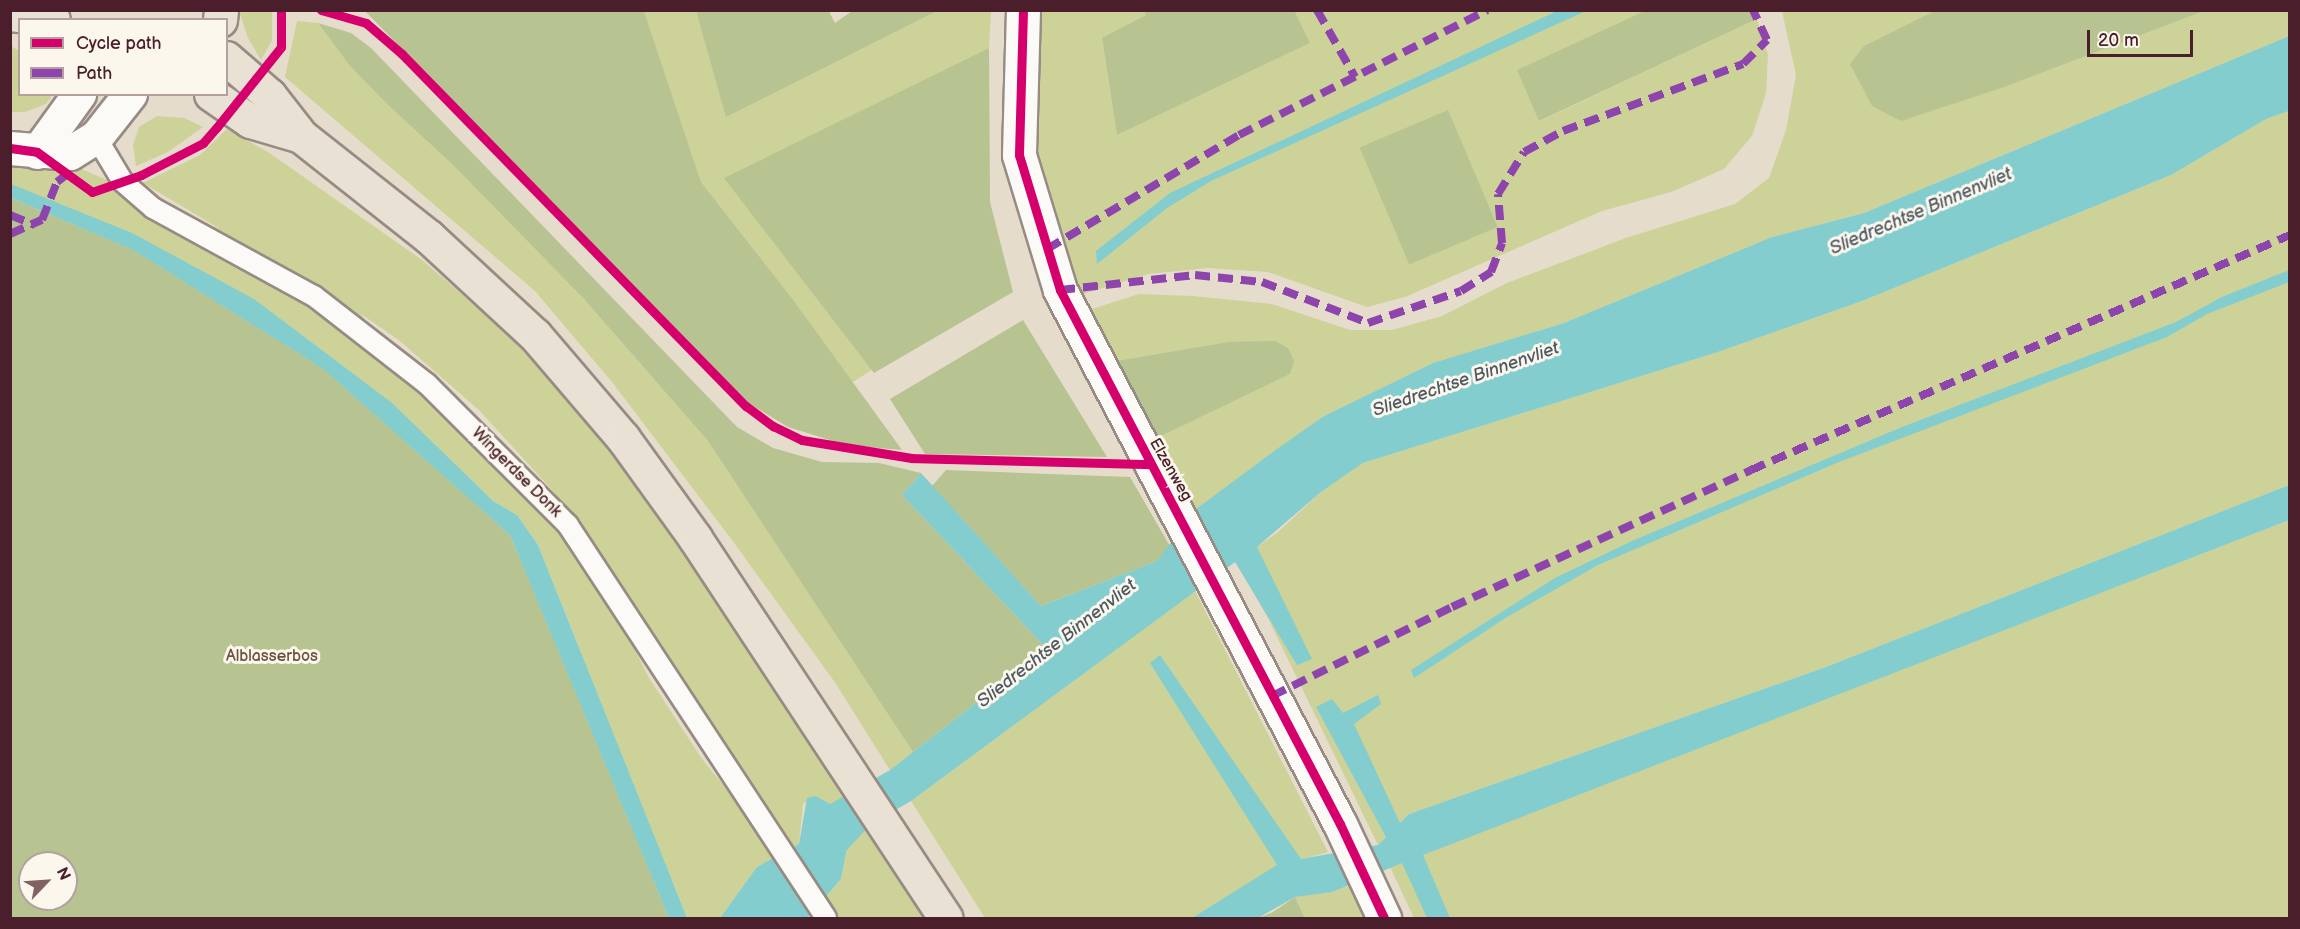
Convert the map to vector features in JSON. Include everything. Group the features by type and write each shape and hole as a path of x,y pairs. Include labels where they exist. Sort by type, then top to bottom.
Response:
{"main road":[{"path":"10,14 44,18"},
{"path":"228,60 270,94 301,136 429,237 535,335 623,438 845,764 946,918"},
{"path":"214,96 250,121 301,136"}],"street":[{"name":"Elzenweg","path":"1023,10 1019,155 1060,290 1107,385 1176,509 1226,610 1340,824 1379,905"},
{"path":"24,150 77,96"},
{"path":"24,150 70,153 96,137 128,96"}],"lane":[{"name":"Wingerdse Donk","path":"96,137 123,182 153,208 314,296 428,384 568,525 825,916"}],"green space":[{"path":"1294,10 1310,43 1117,135 1102,38 1146,15 1144,11"},
{"path":"1647,10 1751,11 1757,19 1539,121 1517,70"},
{"path":"239,11 272,11 272,40 261,60 248,38"},
{"path":"644,11 696,11 727,116 937,11 991,11 989,48 725,178 872,370 851,383 791,297 701,182"},
{"path":"644,11 701,182 791,297 902,450 846,445 788,427 745,401 366,12"},
{"path":"696,11 829,11 835,23 852,11 937,11 726,117"},
{"path":"1040,11 1144,11 1146,15 1102,39 1117,135 1310,43 1294,11 1647,11 1517,70 1540,121 1757,19 1768,55 1766,93 1752,136 1724,169 1671,192 1602,211 1405,297 1367,307 1268,272 1208,268 1148,274 1080,295 1039,185 1033,81"},
{"path":"1782,11 1934,11 1864,46 2007,86 2204,11 2289,11 2289,36 1864,213 1772,237 1564,323 1433,363 1324,416 1196,509 1153,440 1290,374 1228,342 1110,362 1089,310 1139,294 1193,296 1272,304 1350,330 1392,330 1442,316 1507,283 1626,238 1735,204 1769,178 1786,130 1796,75"},
{"path":"1934,11 2204,11 2007,86 1901,121 1872,106 1850,64 1864,46"},
{"path":"297,21 318,23 350,66 389,106 452,164 584,299 708,441 913,752 890,770 834,681 732,540 612,382 535,291 285,77"},
{"path":"318,23 351,33 371,48 737,427 773,448 822,462 879,463 921,473 902,495 1046,648 913,752 708,441 584,299 452,164 389,106 350,66"},
{"path":"11,46 18,50 18,96 51,96 46,104 25,112 11,112"},
{"path":"989,48 990,202 1013,292 874,373 724,178"},
{"path":"1448,110 1498,227 1409,264 1360,148"},
{"path":"2289,111 2289,485 1826,667 1409,814 1378,845 1268,618 1236,562 1278,532 1321,492 1363,463 1718,352 1862,301 2171,175 2266,119"},
{"path":"157,116 184,118 203,127 168,152 136,166 133,145 139,127"},
{"name":"Alblasserbos","path":"227,129 268,152 422,260 501,328 552,381 649,499 844,797 830,804 816,796 803,804 799,844 793,847 601,556 553,491 480,411 400,341 361,314 391,361 525,488 574,551 618,616 649,678 702,759 746,813 775,858 757,867 720,918 687,918 672,880 11,918 10,138 222,230 143,183 200,155","holes":["467,476 493,501 517,515 538,545 581,652"]},
{"name":"Alblasserbos","path":"10,198 133,250 322,368 510,535 669,918 11,918"},
{"path":"1023,320 1107,457 925,454 890,399"},
{"path":"1275,341 1288,348 1294,361 1290,374 1153,440 1110,362 1228,342"},
{"path":"946,470 1130,477 1171,548 1157,561 1041,606 932,486"},
{"path":"2289,520 2289,918 1414,918 1390,867"},
{"path":"1195,591 1328,852 1277,866 1192,918 985,918 911,801"},
{"path":"864,828 924,918 807,918 841,879 849,837"},
{"path":"1349,886 1365,918 1305,918 1295,897"},
{"path":"1295,897 1305,918 1258,918 1273,912"}],"water":[{"path":"1557,11 1586,11 1211,181 1167,208 1097,264 1096,251 1170,193"},
{"path":"2289,36 2289,111 2266,119 2171,175 1862,301 1718,352 1363,463 1321,492 1257,547 1312,659 1297,665 1235,562 911,801 849,837 841,879 807,918 720,918 757,867 799,844 807,798 816,796 830,804 890,770 1046,648 902,495 921,473 1041,606 1157,561 1196,509 1277,449 1324,416 1433,363 1564,323 1772,237 1864,213"},
{"path":"11,184 132,233 254,299 392,403 493,501 517,515 538,545 687,918 669,918 510,535 322,368 133,250 11,198"},
{"path":"2289,270 2289,282 2207,314 2167,337 1839,462 1598,565 1507,617 1414,678 1411,670 1555,578 1632,541 1902,427 2176,322 2222,297"},
{"path":"2289,485 2289,520 1423,855 1450,918 1427,918 1402,863 1332,892 1295,897 1258,918 1192,918 1277,865 1150,663 1160,655 1301,859 1378,845 1386,837 1316,707 1332,699 1343,713 1378,695 1381,704 1354,724 1400,823 1409,814 1826,667"}],"waterway":[{"name":"Sliedrechtse Binnenvliet","path":"839,851 865,823"}],"marked path":[{"path":"1317,10 1355,77"},
{"path":"1047,249 1239,135 1487,10"},
{"path":"1060,290 1195,275 1262,282 1368,323 1461,291 1491,272 1502,243 1498,194 1524,152 1563,131 1743,64 1767,40 1753,10"},
{"path":"10,234 42,220 57,182 66,175"},
{"path":"10,215 35,225"},
{"path":"1272,696 1452,607 1751,470 2290,235"}],"cycle path":[{"path":"10,148 37,152 92,192 141,175 203,143 217,127 281,47 281,10"},
{"path":"321,10 366,23 402,54 746,406 773,426 802,440 912,458 1149,464"},
{"path":"1023,10 1019,155 1060,290 1340,824 1384,918"}]}
